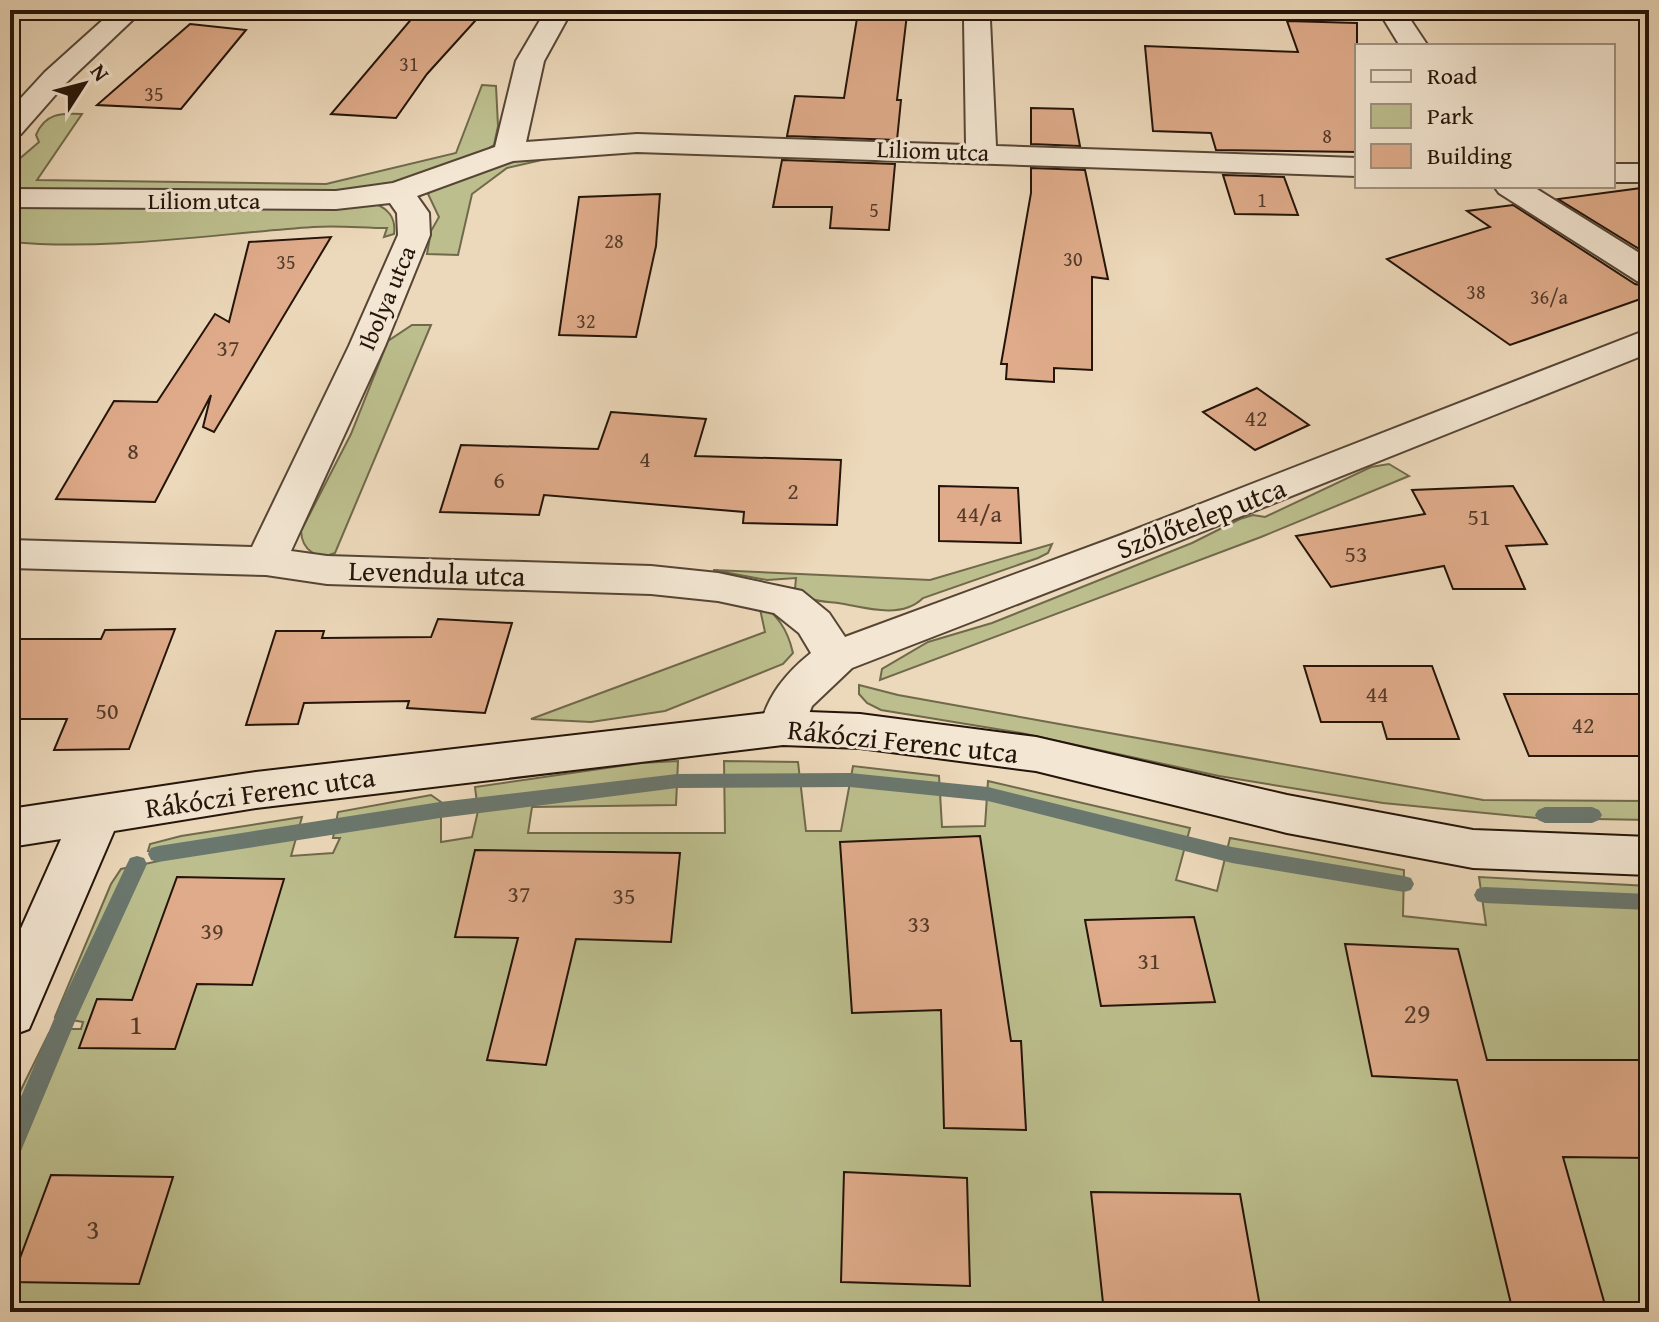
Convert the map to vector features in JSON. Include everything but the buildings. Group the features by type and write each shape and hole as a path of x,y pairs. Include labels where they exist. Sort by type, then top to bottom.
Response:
{"street":[{"path":"10,128 55,78 130,10"},
{"path":"398,192 509,152 530,61 559,10"},
{"path":"1391,10 1413,44"},
{"path":"1423,10 1618,10"},
{"path":"977,20 981,152"},
{"name":"Liliom utca","path":"509,152 637,143 981,152 1355,167"},
{"path":"1615,173 1649,173"},
{"path":"1513,188 1649,274"},
{"name":"Liliom utca","path":"10,198 268,202 336,200 398,192"},
{"name":"Ibolya utca","path":"266,561 367,346 414,235 413,213 398,192"},
{"name":"Szőlőtelep utca","path":"783,728 785,710 799,689 814,672 836,657 1135,544 1649,340"},
{"name":"Levendula utca","path":"10,554 266,561 327,570 651,580 762,594 787,601 814,623 836,657"},
{"name":"Rákóczi Ferenc utca","path":"10,828 256,790 783,728 860,731 1036,754 1287,814 1473,849 1649,856"},
{"path":"10,1013 96,815"}],"green space":[{"path":"482,85 496,86 498,126 494,145 461,163 391,184 279,193 10,192 10,167 39,142 36,135 44,122 61,114 82,114 37,180 326,184 456,153"},
{"path":"568,154 507,168 472,194 458,255 427,254 431,231 439,217 428,194 433,188 500,161"},
{"path":"10,204 376,204 391,216 394,234 384,237 387,228 322,226 124,243 10,242"},
{"path":"412,325 431,325 335,553 317,555 304,544 301,531 351,434 388,341"},
{"path":"1389,464 1409,476 1261,537 880,680 882,669 928,642 992,623 1192,543 1240,519 1253,515 1265,517 1371,467"},
{"path":"1052,544 1048,553 1038,558 923,598 898,610 878,610 807,598 795,589 796,578 767,580 713,570 930,580"},
{"path":"758,600 776,617 788,636 793,653 783,664 665,711 591,722 531,719 765,632"},
{"path":"859,685 898,695 1483,800 1649,801 1649,820 1537,818 1383,803 1219,776 1021,733 881,710 867,703 859,694"},
{"path":"678,761 676,805 532,807 528,833 725,833 724,761 798,762 806,831 841,831 853,766 939,776 942,827 985,826 988,781 1190,828 1176,880 1217,891 1230,838 1404,870 1403,916 1486,925 1479,877 1649,886 1649,1312 10,1312 10,1112 49,1033 59,1029 81,1029 83,1022 55,1017 111,884 121,869 159,861 158,854 148,851 150,844 181,836 302,817 291,856 333,853 340,838 333,838 338,812 431,795 441,802 441,842 472,837 478,811 475,787 641,763"}],"waterway":[{"path":"158,854 440,810 677,781 850,780 988,794 1232,855 1404,884"},
{"path":"1545,815 1592,815"},
{"path":"10,1150 65,1019 137,864"},
{"path":"1484,895 1649,902"}]}
